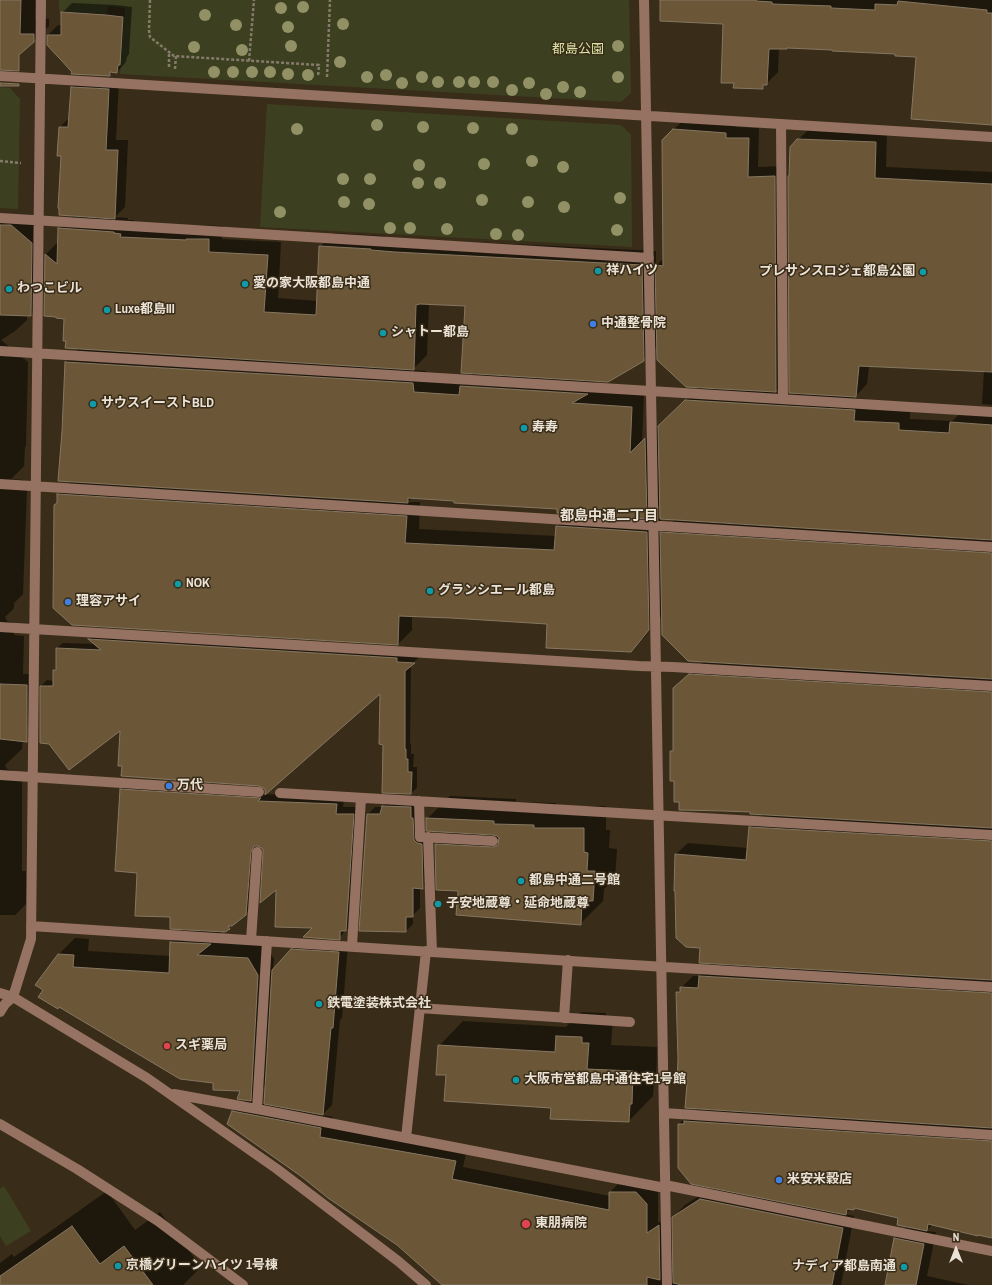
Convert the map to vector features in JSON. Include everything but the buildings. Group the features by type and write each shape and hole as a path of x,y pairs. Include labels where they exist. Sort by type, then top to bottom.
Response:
{"street":[{"path":"0,1012 5,1004 13,997 31,939 41,0"},
{"path":"644,0 667,1285"},
{"path":"0,76 992,137"},
{"path":"781,124 783,399"},
{"path":"0,218 649,258"},
{"path":"0,351 992,412"},
{"path":"0,484 992,546"},
{"path":"0,627 992,686"},
{"path":"0,774 259,792"},
{"path":"280,793 992,835"},
{"path":"352,946 361,798"},
{"path":"419,801 420,837 493,841"},
{"path":"406,1138 419,1008 429,951 428,837"},
{"path":"251,940 257,852"},
{"path":"31,926 992,987"},
{"path":"257,1109 266,941"},
{"path":"564,1018 568,960"},
{"path":"0,993 13,997 147,1078 277,1169 426,1285"},
{"path":"419,1008 630,1022"},
{"path":"170,1094 257,1109 992,1251"},
{"path":"664,1113 992,1135"},
{"path":"0,1124 77,1169 158,1221 243,1285"}],"path":[{"path":"150,0 150,37 174,56 319,65 318,76"},
{"path":"249,60 254,0"},
{"path":"326,96 330,0"},
{"path":"169,52 169,67"},
{"path":"176,56 176,67"},
{"path":"0,161 23,163"}],"green space":[{"name":"都島公園","path":"59,0 629,0 631,93 621,102 120,74 125,8 108,6 107,14 59,11"},
{"path":"0,87 10,88 20,99 18,209 0,208"},
{"path":"267,104 621,125 631,135 632,247 260,227"},
{"path":"4,1186 31,1231 6,1246 0,1236 0,1189"}],"place":[{"name":"祥ハイツ","path":"598,271"},
{"name":"プレサンスロジェ都島公園","path":"923,272"},
{"name":"愛の家大阪都島中通","path":"245,284"},
{"name":"わつこビル","path":"9,289"},
{"name":"Luxe都島III","path":"107,310"},
{"name":"中通整骨院","path":"593,324"},
{"name":"シャトー都島","path":"383,333"},
{"name":"サウスイーストBLD","path":"93,404"},
{"name":"寿寿","path":"524,428"},
{"name":"NOK","path":"178,584"},
{"name":"グランシエール都島","path":"430,591"},
{"name":"理容アサイ","path":"68,602"},
{"name":"万代","path":"169,786"},
{"name":"都島中通二号館","path":"521,881"},
{"name":"子安地蔵尊・延命地蔵尊","path":"438,904"},
{"name":"鉄電塗装株式会社","path":"319,1004"},
{"name":"スギ薬局","path":"167,1046"},
{"name":"大阪市営都島中通住宅1号館","path":"516,1080"},
{"name":"米安米穀店","path":"779,1180"},
{"name":"東朋病院","path":"526,1224"},
{"name":"京橋グリーンハイツ 1号棟","path":"118,1266"},
{"name":"ナディア都島南通","path":"904,1267"}],"district":[{"name":"都島中通二丁目","path":"609,516"}]}
